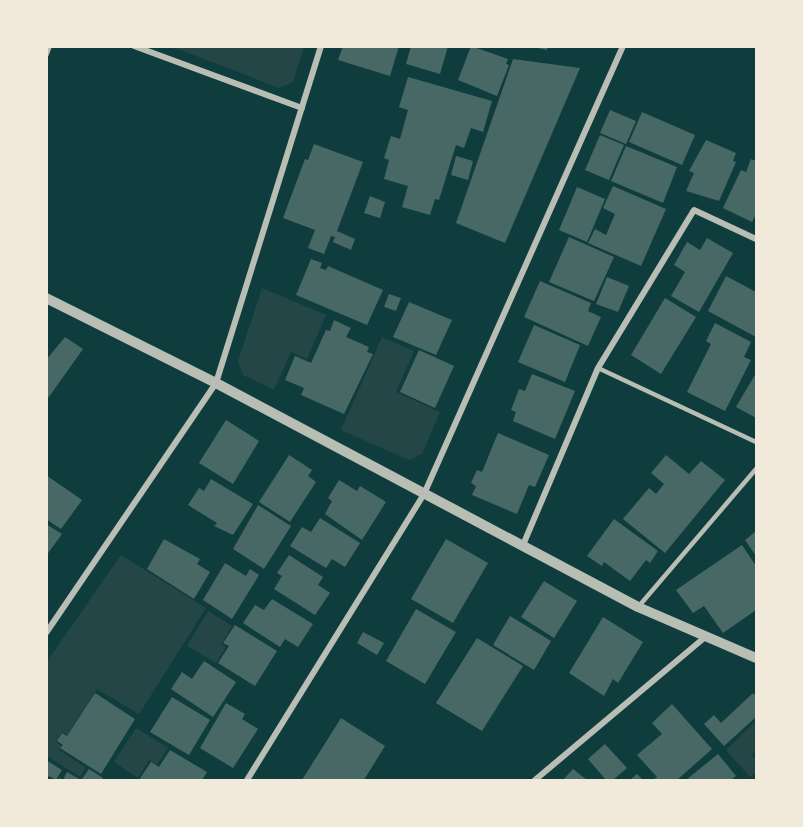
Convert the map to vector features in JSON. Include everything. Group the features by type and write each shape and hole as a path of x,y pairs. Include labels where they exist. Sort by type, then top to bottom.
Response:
{"street":[{"path":"46,54 49,46"},
{"path":"134,46 302,108"},
{"path":"46,633 216,383 321,46"},
{"path":"247,780 424,494 623,46"},
{"path":"524,545 598,368 694,210 756,239"},
{"path":"46,298 216,383 638,607 704,638 756,658"},
{"path":"535,780 704,638"}],"lane":[{"path":"598,368 756,442"},
{"path":"638,607 756,469"}],"shaded area":[{"path":"304,46 293,82 279,88 173,47"},
{"path":"262,288 326,315 307,359 291,352 274,390 243,375 238,361"},
{"path":"382,337 414,351 396,392 440,412 422,454 409,460 341,430"},
{"path":"121,555 206,608 139,714 97,689 67,735 62,732 56,742 61,746 59,750 85,767 80,777 47,756 46,663"},
{"path":"208,611 232,626 221,644 226,647 216,663 187,646"},
{"path":"756,721 756,750 752,755 756,760 756,771 750,777 726,750"},
{"path":"136,728 168,748 157,765 149,760 138,778 114,762"}],"building":[{"path":"343,46 399,46 390,76 338,60"},
{"path":"411,46 448,46 440,74 406,64"},
{"path":"471,46 508,59 506,64 509,65 497,96 458,80"},
{"path":"529,46 548,46 547,50"},
{"path":"513,59 580,68 505,243 456,223"},
{"path":"408,77 492,101 483,132 471,128 464,148 456,145 439,200 435,199 430,215 402,207 408,186 384,179 389,160 384,158 391,136 400,139 408,110 399,107"},
{"path":"610,110 636,121 626,144 600,133"},
{"path":"642,112 695,135 682,165 629,142"},
{"path":"600,135 624,145 609,180 585,170"},
{"path":"706,140 736,153 733,161 736,162 719,201 686,191 694,173 689,171"},
{"path":"314,144 363,162 337,231 355,239 351,250 333,242 335,237 331,236 324,254 308,248 315,230 283,218 305,159 308,160"},
{"path":"626,146 677,167 663,203 611,181"},
{"path":"456,156 473,161 468,180 451,175"},
{"path":"751,159 756,161 756,214 752,222 723,208 741,170 746,172"},
{"path":"613,186 666,209 641,266 588,243 595,229 606,235 615,214 603,208"},
{"path":"577,187 605,199 587,242 559,230"},
{"path":"370,196 385,202 380,218 364,213"},
{"path":"569,237 614,257 594,301 549,282"},
{"path":"707,238 733,253 699,312 671,296 685,272 674,265 687,242 700,250"},
{"path":"311,259 322,263 320,268 326,270 328,266 383,290 367,325 296,295"},
{"path":"726,276 756,292 756,337 708,311"},
{"path":"607,277 629,286 618,312 596,304"},
{"path":"540,281 591,303 588,311 601,317 588,346 524,317"},
{"path":"389,294 401,298 396,311 384,307"},
{"path":"665,298 696,317 661,374 631,355"},
{"path":"409,302 452,320 436,355 393,337"},
{"path":"334,320 351,328 346,337 369,347 367,352 373,354 344,414 301,395 304,388 285,380 295,356 311,363 326,330 330,331"},
{"path":"715,323 751,342 744,357 751,360 725,411 687,392 711,344 706,341"},
{"path":"534,325 580,345 565,382 518,362"},
{"path":"65,337 83,349 46,401 46,360"},
{"path":"419,350 454,366 435,408 400,392"},
{"path":"756,373 756,418 736,407"},
{"path":"532,374 575,391 555,439 513,421 516,412 511,410 519,389 525,391"},
{"path":"226,420 259,441 233,484 199,463"},
{"path":"498,433 549,455 535,487 529,485 517,514 472,495 476,486 471,483 477,470 482,472"},
{"path":"289,455 312,470 308,476 316,482 290,522 259,502"},
{"path":"666,455 689,474 701,461 725,480 665,553 623,519 649,488 656,494 664,484 651,473"},
{"path":"46,475 82,500 61,529 46,519"},
{"path":"211,479 253,504 233,535 214,526 217,523 188,505 199,488 204,491"},
{"path":"339,480 357,491 360,486 386,502 362,540 325,514 332,501 328,498"},
{"path":"258,505 291,526 264,569 233,549"},
{"path":"320,518 360,543 345,567 332,559 326,568 290,546 302,527 311,532"},
{"path":"614,519 658,551 650,563 646,560 630,581 604,562 602,566 587,556"},
{"path":"46,524 62,534 46,556"},
{"path":"756,531 756,556 745,540"},
{"path":"164,539 200,559 197,564 210,572 194,599 147,569"},
{"path":"446,539 488,563 453,623 411,599"},
{"path":"742,545 756,566 756,610 723,633 704,606 693,613 676,590"},
{"path":"289,555 323,577 318,585 330,593 315,615 274,589 282,576 277,573"},
{"path":"225,563 246,576 250,569 259,575 232,619 203,600"},
{"path":"544,581 577,601 554,638 521,617"},
{"path":"272,599 313,624 298,647 285,639 280,647 243,623 255,605 264,610"},
{"path":"416,609 456,632 425,684 386,661"},
{"path":"510,616 551,641 534,670 493,645"},
{"path":"603,617 643,642 618,683 613,679 604,696 569,673"},
{"path":"235,625 277,651 255,686 218,663 229,646 223,643"},
{"path":"363,632 384,643 377,655 357,643"},
{"path":"477,638 523,666 482,731 436,703"},
{"path":"204,661 236,682 213,717 171,689 182,672 192,679"},
{"path":"95,693 135,719 101,774 60,748 63,745 57,741 62,733 67,736"},
{"path":"753,693 756,696 756,717 724,746 704,724 714,715 721,723"},
{"path":"172,697 210,720 189,755 150,732"},
{"path":"226,703 245,714 242,719 258,729 233,768 200,748"},
{"path":"672,704 712,749 677,780 653,780 657,777 637,755 662,734 652,723"},
{"path":"341,718 385,746 364,780 302,780"},
{"path":"605,744 627,768 613,780 606,780 588,759"},
{"path":"170,750 207,772 202,780 139,780 151,762 159,767"},
{"path":"718,754 736,776 731,780 686,780"},
{"path":"46,760 62,770 56,780 49,776 46,780"},
{"path":"89,769 103,778 102,780 82,779"},
{"path":"573,769 587,780 564,779"},
{"path":"67,772 81,780 63,780"},
{"path":"637,774 643,780 630,780"}]}
